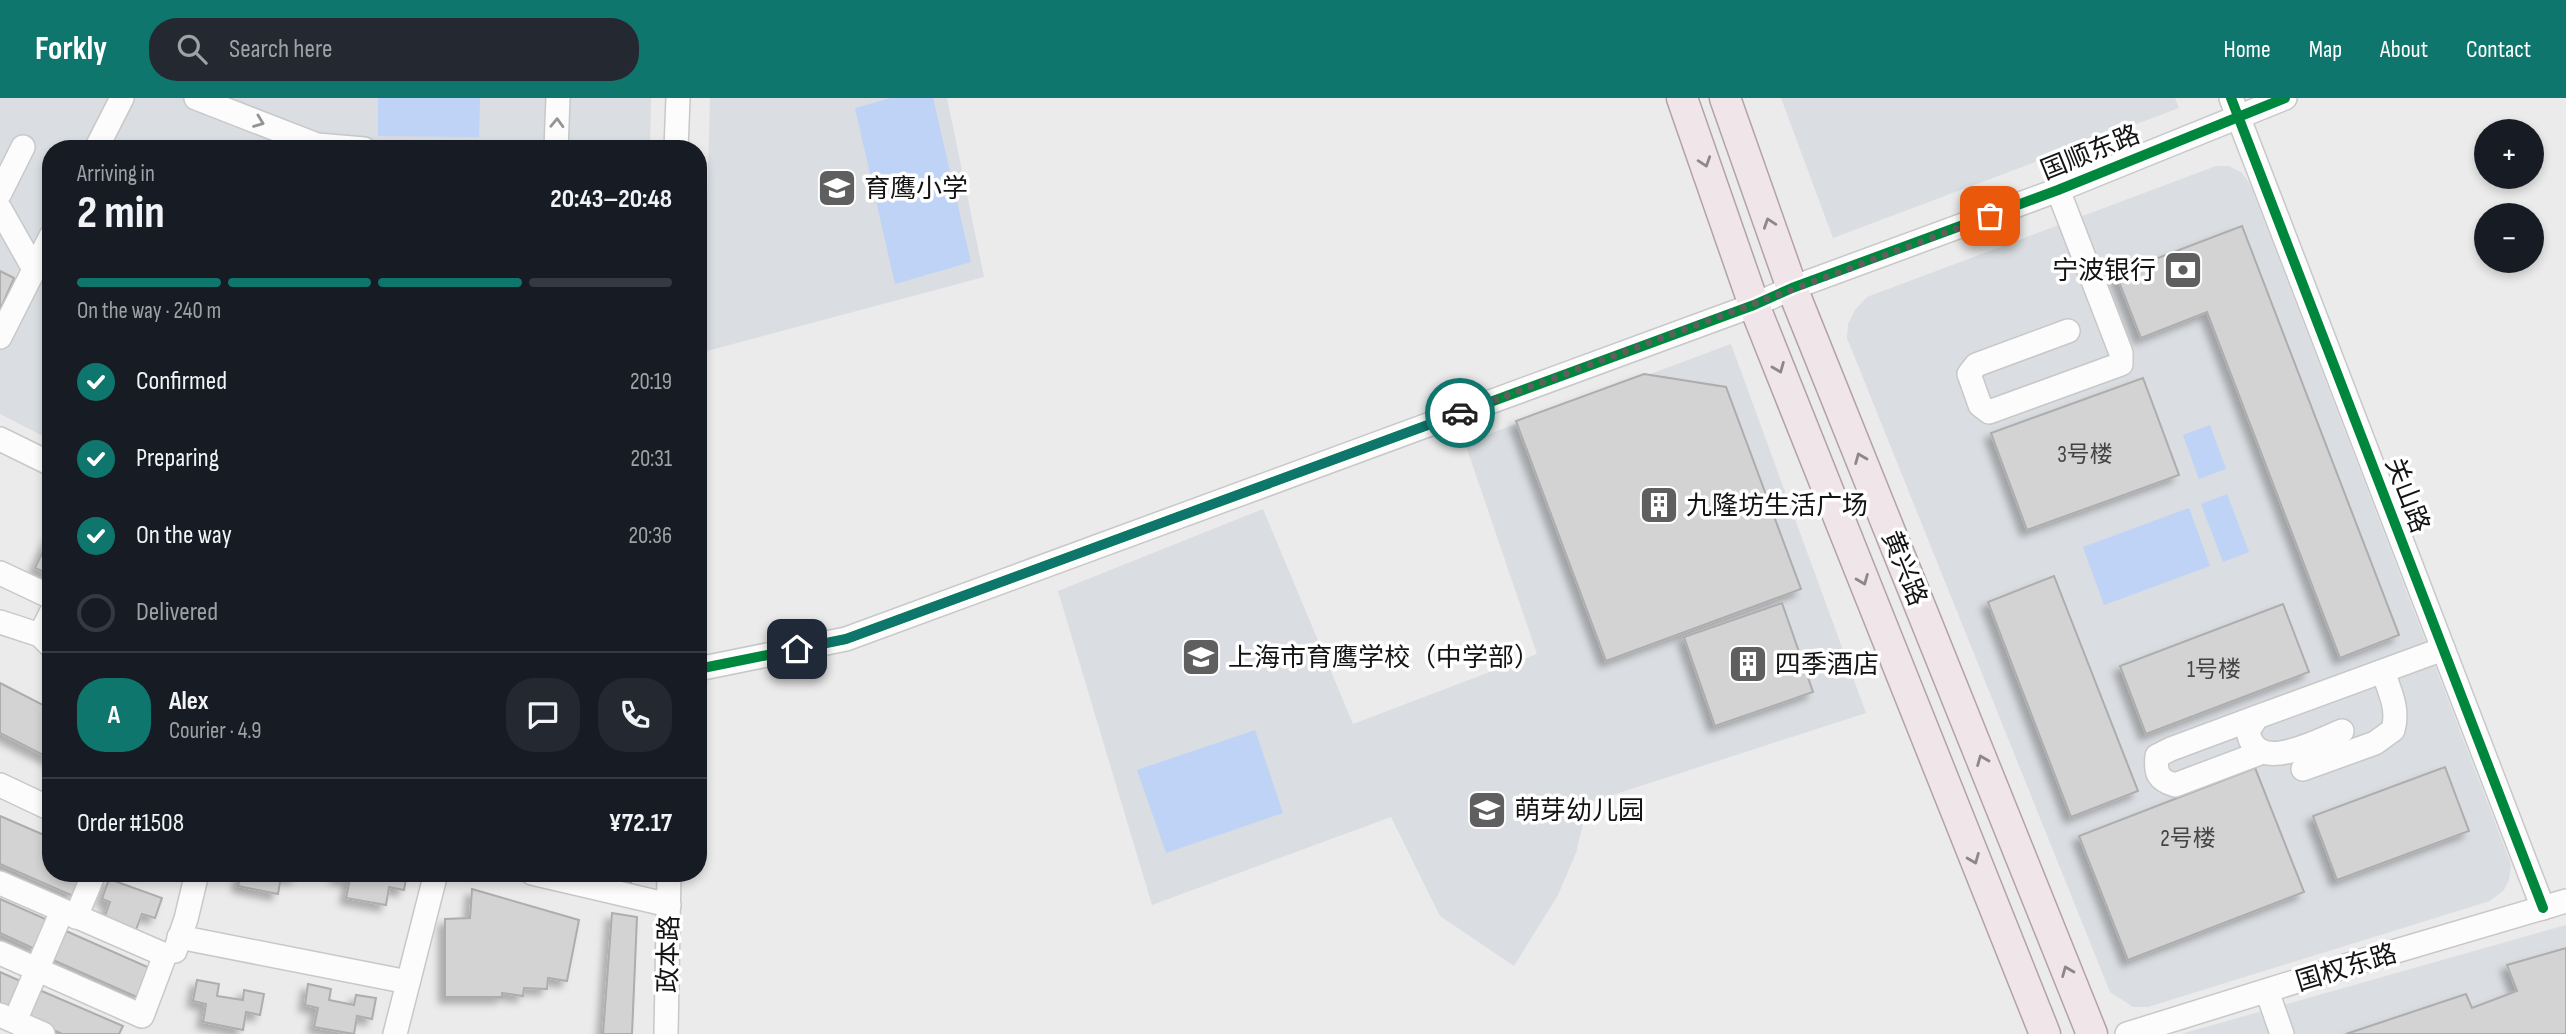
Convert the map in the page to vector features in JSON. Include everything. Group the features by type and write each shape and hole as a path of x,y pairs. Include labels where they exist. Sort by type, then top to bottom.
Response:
{"main road":[{"name":"黄兴路","path":"1682,98 1754,305 2045,1034"},
{"name":"黄兴路","path":"1725,98 1792,288 2092,1034"}],"street":[{"path":"101,140 122,98"},
{"path":"196,98 304,140"},
{"path":"556,140 558,98"},
{"path":"676,140 678,98"},
{"name":"国顺东路","path":"707,667 846,639 1754,305 1792,288 2058,190 2234,107 2285,98"},
{"name":"关山路","path":"2234,107 2543,908"},
{"path":"0,193 23,147"},
{"path":"2058,190 2121,352 2121,364 1989,412 1980,405 1969,374 1976,365 2068,331"},
{"path":"0,209 34,269"},
{"path":"0,337 42,253"},
{"path":"0,439 42,460"},
{"path":"0,573 42,593"},
{"path":"0,622 42,639"},
{"path":"2342,732 2282,753 2260,753 2175,785 2162,781 2156,772 2157,756 2171,748 2443,649"},
{"path":"2303,769 2375,743 2393,730 2396,717 2394,702 2383,672"},
{"path":"2257,717 2248,731 2250,742 2260,753"},
{"path":"0,785 42,805"},
{"path":"43,1034 7,1018 89,882"},
{"path":"146,1034 194,882"},
{"path":"395,1034 434,882"},
{"path":"570,882 668,905"},
{"name":"政本路","path":"666,1034 669,882"},
{"path":"0,883 165,955 142,1016 0,953"},
{"name":"国权东路","path":"2127,1034 2566,901"},
{"path":"179,937 408,982"},
{"path":"2267,991 2282,1034"}],"shaded area":[{"path":"0,98 651,98 650,140 42,140 42,435 0,414"},
{"path":"378,98 480,98 479,137 378,136"},
{"name":"育鹰小学","path":"710,98 947,98 984,277 707,351"},
{"path":"891,98 933,98 971,262 895,284 855,108"},
{"path":"1781,98 2175,98 2179,108 1833,238"},
{"path":"2216,166 2229,166 2242,173 2250,184 2511,864 2509,880 2504,890 2490,901 2148,1007 2133,1007 2110,992 1847,338 1848,324 1855,310 1867,297"},
{"path":"1731,344 1866,713 1588,803 1576,853 1558,895 1514,966 1440,916 1391,817 1152,905 1058,591 1263,509 1353,724 1537,654 1465,443"},
{"path":"2210,425 2226,469 2199,479 2183,435"},
{"path":"2227,494 2249,552 2223,562 2201,504"},
{"path":"2189,508 2210,566 2104,605 2083,547"},
{"path":"1255,730 1283,813 1166,853 1137,770"},
{"path":"2566,925 2566,1034 2181,1034"}],"building":[{"path":"2242,226 2399,635 2340,658 2207,312 2141,338 2116,274"},
{"path":"0,271 14,278 0,310"},
{"name":"九隆坊生活广场","path":"1644,374 1726,387 1801,589 1606,661 1516,421"},
{"path":"2143,378 2179,475 2027,530 1991,433"},
{"path":"42,553 42,571 35,568"},
{"path":"2054,576 2138,791 2071,817 1988,602"},
{"name":"四季酒店","path":"1782,603 1813,692 1715,726 1684,637"},
{"path":"2283,604 2309,672 2146,734 2120,666"},
{"path":"0,683 42,704 42,754 0,733"},
{"path":"2445,767 2469,831 2337,880 2313,816"},
{"path":"2255,768 2285,845 2122,908 2092,832"},
{"path":"2255,768 2304,892 2128,960 2079,836"},
{"path":"0,816 42,834 42,882 79,882 73,896 0,864"},
{"path":"108,882 117,882 162,898 155,918 142,914 134,935 102,924 110,902 102,899"},
{"path":"239,882 280,882 278,894 238,886"},
{"path":"349,882 405,882 404,890 389,887 386,905 346,898"},
{"path":"472,889 579,920 567,981 548,978 547,989 524,988 523,996 502,993 502,997 445,997 445,919 470,918"},
{"path":"0,899 50,921 37,950 0,933"},
{"path":"612,913 637,917 632,1034 603,1034"},
{"path":"66,931 152,969 139,998 53,960"},
{"path":"2566,948 2566,1034 2346,1034 2466,994 2472,1008 2517,991 2507,965"},
{"path":"0,972 25,983 12,1012 0,1007"},
{"path":"197,980 219,984 217,996 243,1000 244,990 264,994 260,1015 246,1012 243,1030 203,1022 206,1004 193,1001"},
{"path":"308,984 331,989 329,1000 354,1005 356,995 376,998 372,1019 357,1016 354,1034 314,1027 318,1008 305,1005"},
{"path":"37,989 123,1026 119,1034 62,1034 25,1017"}],"cycle path":[{"path":"2231,98 2543,908"},
{"path":"707,667 846,639 1754,305 1792,288 2058,190 2285,98"}],"way so far":[{"path":"1460,413 1990,216"}],"place":[{"name":"育鹰小学","path":"837,188"},
{"name":"宁波银行","path":"2183,270"},
{"name":"九隆坊生活广场","path":"1659,505"},
{"name":"上海市育鹰学校（中学部）","path":"1201,657"},
{"name":"四季酒店","path":"1748,664"},
{"name":"萌芽幼儿园","path":"1487,810"}],"route":[{"path":"797,649 846,639 1460,413"}]}
